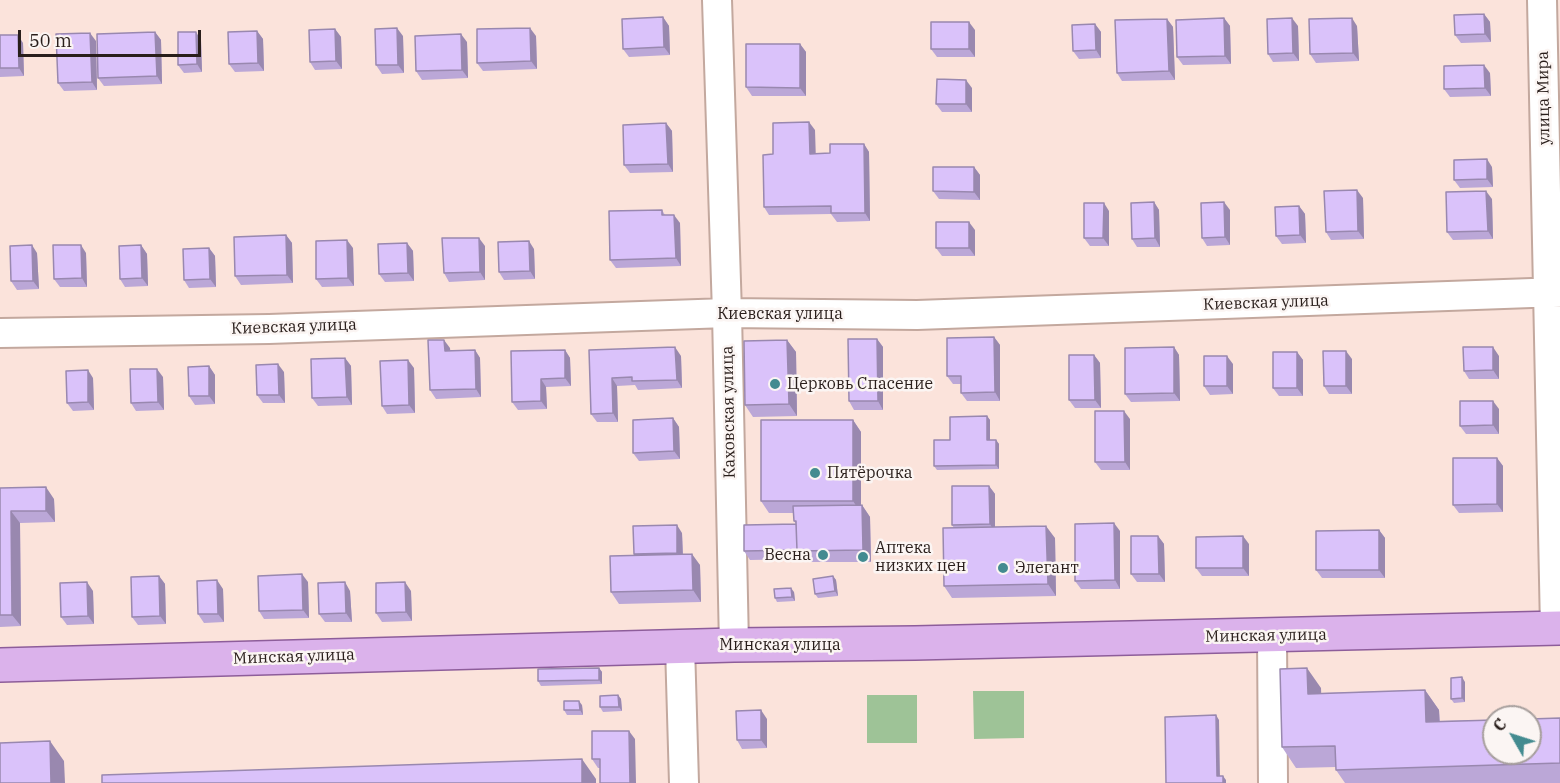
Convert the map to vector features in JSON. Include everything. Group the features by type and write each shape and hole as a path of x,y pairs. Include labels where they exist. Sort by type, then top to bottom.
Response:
{"main road":[{"name":"Минская улица","path":"0,664 680,646 1272,636 1557,628"}],"street":[{"name":"Каховская улица","path":"717,0 734,645"},
{"name":"улица Мира","path":"1542,0 1554,293 1557,628"},
{"name":"Киевская улица","path":"0,333 281,328 727,313 917,315 1554,293"},
{"path":"1272,636 1273,783"},
{"path":"680,646 684,783"}],"green space":[{"path":"973,691 1024,691 1024,738 974,739"},
{"path":"867,695 917,695 917,743 867,743"}],"building":[{"path":"1484,14 1485,34 1455,35 1454,15"},
{"path":"663,17 664,47 623,49 622,19"},
{"path":"1224,18 1225,56 1177,57 1176,20"},
{"path":"1292,18 1293,53 1268,54 1267,19"},
{"path":"1352,18 1353,53 1310,54 1309,19"},
{"path":"1167,19 1169,71 1117,73 1115,20"},
{"path":"931,22 969,22 969,49 931,49"},
{"path":"1095,24 1096,50 1073,51 1072,25"},
{"path":"397,28 398,65 376,65 375,29"},
{"path":"530,28 531,61 477,63 477,29"},
{"path":"335,29 336,61 310,62 309,30"},
{"path":"257,31 258,63 229,64 228,32"},
{"path":"155,32 157,76 98,78 97,34"},
{"path":"178,32 196,32 197,64 178,65"},
{"path":"90,33 92,82 58,83 56,34"},
{"path":"461,34 462,70 416,71 415,36"},
{"path":"0,35 18,35 19,68 0,68"},
{"path":"746,44 800,44 800,88 746,87"},
{"path":"1484,65 1485,88 1444,89 1444,66"},
{"path":"937,79 966,80 966,104 936,104"},
{"path":"809,122 810,154 830,153 830,144 864,144 865,213 831,213 831,206 764,207 763,155 773,154 773,123"},
{"path":"666,123 668,164 624,165 623,125"},
{"path":"1487,159 1487,179 1454,180 1454,160"},
{"path":"933,167 974,167 974,192 933,191"},
{"path":"1357,190 1358,231 1326,232 1324,191"},
{"path":"1486,191 1488,231 1447,232 1446,192"},
{"path":"1154,202 1155,238 1132,239 1131,203"},
{"path":"1224,202 1225,237 1202,238 1201,203"},
{"path":"1084,203 1104,203 1103,238 1084,238"},
{"path":"1299,206 1300,235 1276,236 1275,207"},
{"path":"662,210 662,215 674,215 676,258 610,260 609,211"},
{"path":"936,222 969,222 969,248 936,248"},
{"path":"286,235 287,275 235,276 234,237"},
{"path":"442,238 479,238 480,272 444,273"},
{"path":"347,240 348,278 316,279 316,241"},
{"path":"529,241 530,271 499,272 498,242"},
{"path":"407,243 408,273 379,274 378,244"},
{"path":"32,245 33,281 11,281 10,246"},
{"path":"53,245 81,245 82,278 54,279"},
{"path":"141,245 142,278 120,279 119,246"},
{"path":"209,248 210,279 184,280 183,249"},
{"path":"994,337 995,392 961,393 961,376 947,376 947,338"},
{"path":"848,339 877,339 878,401 849,401"},
{"path":"428,340 444,340 445,351 475,350 476,389 430,390"},
{"name":"Церковь Спасение","path":"787,340 789,404 745,405 744,341"},
{"path":"675,347 677,380 632,381 632,377 612,378 613,413 591,414 589,350"},
{"path":"1174,347 1174,393 1125,394 1125,348"},
{"path":"1463,347 1493,347 1493,370 1464,371"},
{"path":"565,350 565,378 541,379 541,401 512,402 511,351"},
{"path":"1323,351 1346,351 1346,386 1324,386"},
{"path":"1273,352 1297,352 1297,388 1273,388"},
{"path":"1069,355 1094,355 1095,400 1069,400"},
{"path":"1204,356 1227,356 1227,386 1204,386"},
{"path":"345,358 347,397 312,398 311,359"},
{"path":"408,360 409,405 382,406 380,361"},
{"path":"278,364 279,395 257,395 256,365"},
{"path":"209,366 209,396 189,396 188,367"},
{"path":"130,369 157,369 158,402 131,403"},
{"path":"88,370 88,402 67,403 66,371"},
{"path":"1460,401 1493,401 1493,425 1460,426"},
{"path":"1095,411 1124,411 1125,462 1095,462"},
{"path":"987,416 987,440 996,440 996,465 934,466 934,440 950,440 950,417"},
{"path":"673,418 674,451 633,453 633,420"},
{"name":"Пятёрочка","path":"761,420 853,420 853,501 761,501"},
{"path":"1453,458 1497,458 1497,504 1453,505"},
{"path":"952,486 989,486 990,524 952,525"},
{"path":"46,487 46,511 11,511 12,615 0,615 0,488"},
{"path":"862,505 863,550 797,551 793,506"},
{"path":"1114,523 1115,580 1075,581 1075,524"},
{"path":"796,524 797,550 744,551 744,525"},
{"path":"677,525 677,553 634,554 633,526"},
{"name":"Элегант","path":"1046,526 1048,584 944,586 943,528"},
{"path":"1379,530 1379,570 1316,570 1316,531"},
{"path":"1131,536 1158,536 1159,574 1131,574"},
{"path":"1243,536 1243,568 1196,568 1196,537"},
{"path":"692,554 693,590 611,592 610,556"},
{"path":"302,574 303,610 259,611 258,576"},
{"path":"159,576 160,616 132,617 131,577"},
{"path":"833,576 835,591 815,594 813,579"},
{"path":"217,580 218,614 198,614 197,581"},
{"path":"87,582 88,616 61,617 60,583"},
{"path":"345,582 346,613 319,614 318,583"},
{"path":"405,582 406,612 376,613 376,583"},
{"path":"791,588 792,597 775,598 774,589"},
{"path":"599,668 599,680 538,681 538,669"},
{"path":"1307,668 1308,694 1425,690 1426,722 1482,720 1482,765 1496,765 1336,770 1335,746 1282,747 1280,669"},
{"path":"1462,677 1462,698 1451,699 1451,678"},
{"path":"618,695 619,707 600,707 600,696"},
{"path":"564,701 579,701 580,710 564,710"},
{"path":"761,710 761,740 737,740 736,711"},
{"path":"1216,715 1217,776 1223,776 1223,783 1166,783 1165,717"},
{"path":"1560,718 1560,763 1542,764 1542,719"},
{"path":"592,731 629,731 630,783 600,783 600,759 592,759"},
{"path":"50,741 51,783 0,783 0,743"},
{"path":"582,759 582,783 102,783 102,775"}],"place":[{"name":"Церковь Спасение","path":"775,384"},
{"name":"Пятёрочка","path":"815,473"},
{"name":"Весна","path":"823,555"},
{"name":"Аптека низких цен","path":"863,557"},
{"name":"Элегант","path":"1003,568"}]}
